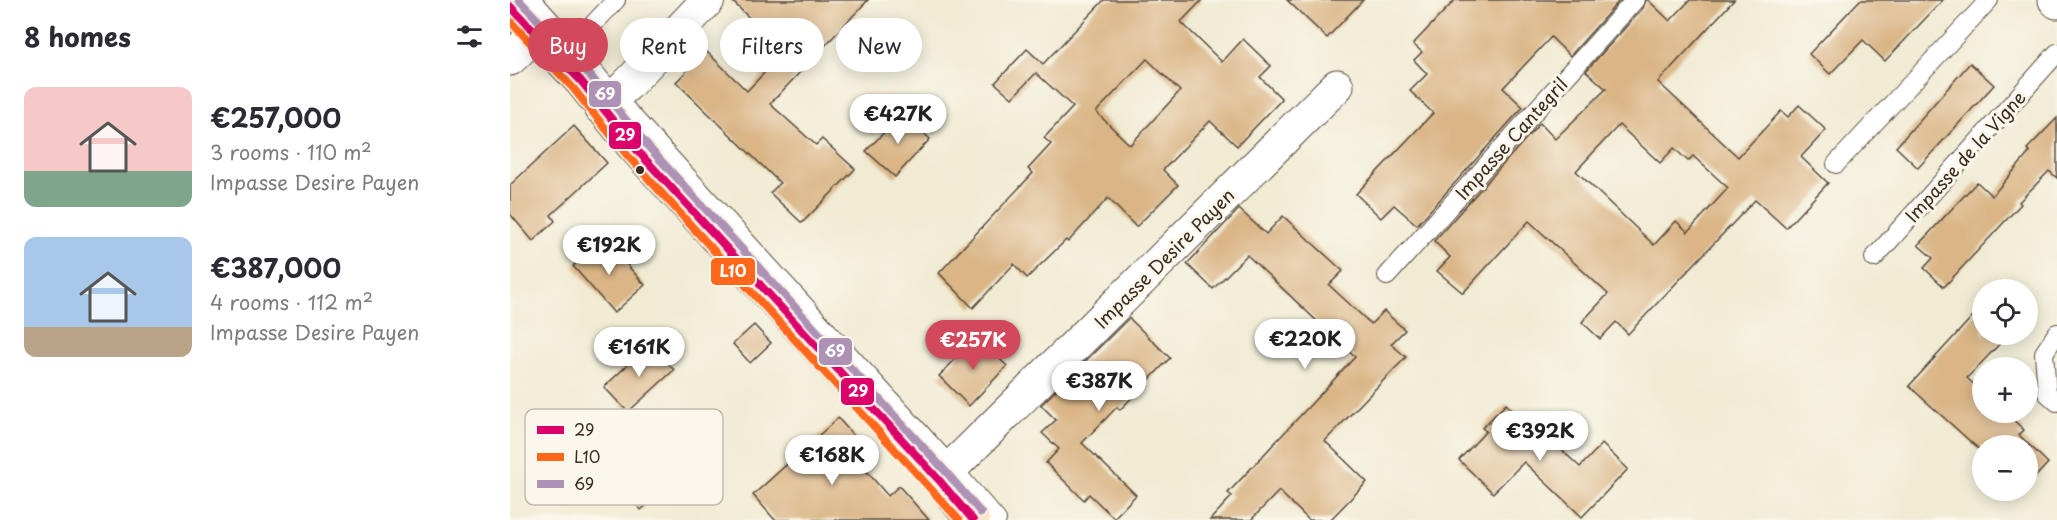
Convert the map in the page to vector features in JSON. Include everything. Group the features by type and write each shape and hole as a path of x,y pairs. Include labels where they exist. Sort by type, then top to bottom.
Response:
{"main road":[{"path":"510,6 528,25"},
{"path":"576,72 581,81 608,102 946,474 973,520"}],"street":[{"path":"608,102 708,0"},
{"path":"510,59 528,42"},
{"name":"Impasse Desire Payen","path":"946,474 1337,86"}],"lane":[{"path":"532,0 544,18"},
{"path":"599,18 616,0"},
{"name":"Impasse Cantegril","path":"1387,276 1635,0"},
{"path":"1836,164 1989,0"},
{"name":"Impasse de la Vigne","path":"1874,258 2057,53"},
{"path":"2057,333 2044,353 2047,393 2057,402"},
{"path":"946,474 997,520"}],"building":[{"path":"731,0 868,0 851,18 836,18 836,34 824,47 824,18 749,18"},
{"path":"1104,0 1202,0 1181,22 1222,62 1243,39 1271,66 1260,77 1282,99 1237,146 1210,121 1163,170 1178,185 1136,227 1108,198 1068,242 1066,240 1027,278 1014,264 973,308 939,273 1033,173 1028,169 1051,144 1044,138 1073,107 1036,73 1012,98 995,83 1027,49 1043,64","holes":["1147,59 1180,91 1130,145 1096,112"]},
{"path":"1287,0 1363,0 1327,38"},
{"path":"1455,0 1620,0 1570,56 1551,37 1503,88 1523,107 1417,225 1394,205 1381,218 1356,194 1433,113 1410,91 1427,74 1414,60 1422,52 1413,44"},
{"path":"1648,0 1670,21 1690,0 1734,0 1658,82 1738,157 1781,111 1788,117 1799,105 1826,130 1801,157 1828,183 1786,228 1755,200 1628,334 1616,322 1600,339 1582,322 1608,294 1529,221 1463,293 1437,271 1450,257 1434,241 1540,123 1555,139 1606,89 1586,71","holes":["1619,125 1660,163 1674,148 1688,161 1693,156 1728,188 1688,232 1676,221 1654,245 1576,171"]},
{"path":"1860,0 1943,0 1885,61 1863,40 1830,74 1809,54"},
{"path":"708,53 720,65 720,72 728,72 747,91 765,72 800,72 770,104 816,145 822,139 855,169 802,223 770,193 780,183 676,82 686,72 708,72"},
{"path":"1970,63 1994,85 1918,168 1896,147"},
{"path":"903,113 930,139 895,177 866,151"},
{"path":"2057,118 2057,178 2049,171 1944,287 1924,268 1933,258 1918,245 1977,182 1992,196 2030,152 2027,149"},
{"path":"574,126 607,163 551,215 555,221 533,241 510,214 510,185"},
{"path":"1239,209 1266,234 1283,216 1343,271 1329,285 1371,324 1384,311 1405,330 1391,344 1406,357 1325,441 1367,482 1330,520 1309,520 1279,491 1251,520 1210,520 1232,496 1228,493 1355,357 1247,255 1213,289 1187,264"},
{"path":"603,238 645,285 614,313 573,266"},
{"path":"1972,317 1972,345 1998,345 1987,357 1972,357 1972,373 1967,378 1972,383 1972,423 2017,423 2024,430 2019,435 1972,435 1972,443 1909,386"},
{"path":"1129,318 1170,358 1120,410 1117,407 1082,443 1136,495 1114,518 1089,494 1084,500 1046,463 1059,449 1042,433 1056,420 1041,405"},
{"path":"754,325 771,343 750,363 733,344"},
{"path":"977,337 1007,366 969,406 939,376"},
{"path":"650,344 674,370 631,409 625,409 604,387"},
{"path":"1506,404 1551,448 1555,444 1580,467 1602,444 1628,469 1582,517 1524,462 1493,493 1459,460 1486,431 1482,428"},
{"path":"838,418 861,444 851,453 888,496 899,486 929,520 775,520 753,495"},
{"path":"2038,453 2048,463 2038,474"},
{"path":"636,505 646,505 641,510"}],"transit line":[{"name":"69","path":"519,0 589,74 643,141 981,513"},
{"name":"29","path":"510,6 581,81 635,148 973,520"},
{"name":"L10","path":"510,21 573,88 627,155 959,520"}]}
